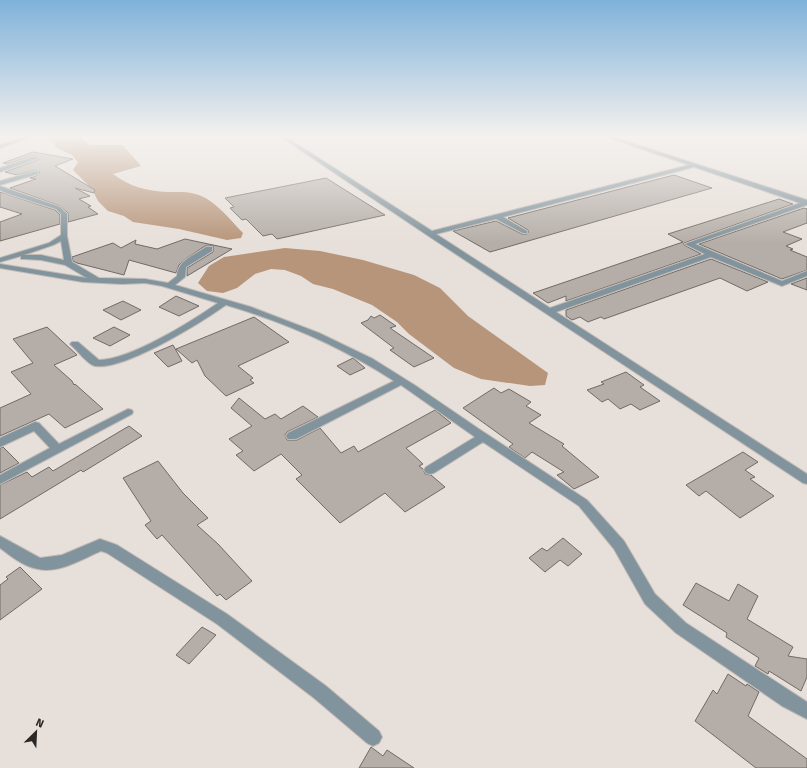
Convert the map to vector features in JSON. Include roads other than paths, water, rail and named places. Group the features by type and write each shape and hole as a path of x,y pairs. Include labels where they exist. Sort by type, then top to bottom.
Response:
{"street":[{"path":"334,171 807,480"},
{"path":"429,234 674,171"},
{"path":"708,171 806,203"},
{"path":"0,183 36,173"},
{"path":"0,188 13,194 58,208 64,214 64,236 68,264"},
{"path":"0,197 13,194"},
{"path":"806,203 689,244 782,284 807,274"},
{"path":"496,216 524,232"},
{"path":"0,260 51,244 64,236"},
{"path":"169,286 181,277 181,271 184,266 209,249"},
{"path":"550,311 711,254"},
{"path":"8,258 35,256 52,259 68,264 98,281"},
{"path":"0,266 83,280 122,282 145,281 169,286 223,303 248,309 316,335 370,361 583,504 619,545 650,599 681,628 788,700 807,710"},
{"path":"75,344 96,363 106,364 159,342 192,325 223,303"},
{"path":"292,436 401,381"},
{"path":"0,480 128,412"},
{"path":"0,443 35,426 58,449"},
{"path":"430,470 483,438"},
{"path":"0,541 39,565 59,562 100,545 112,549 222,619 320,692 373,737"}]}
